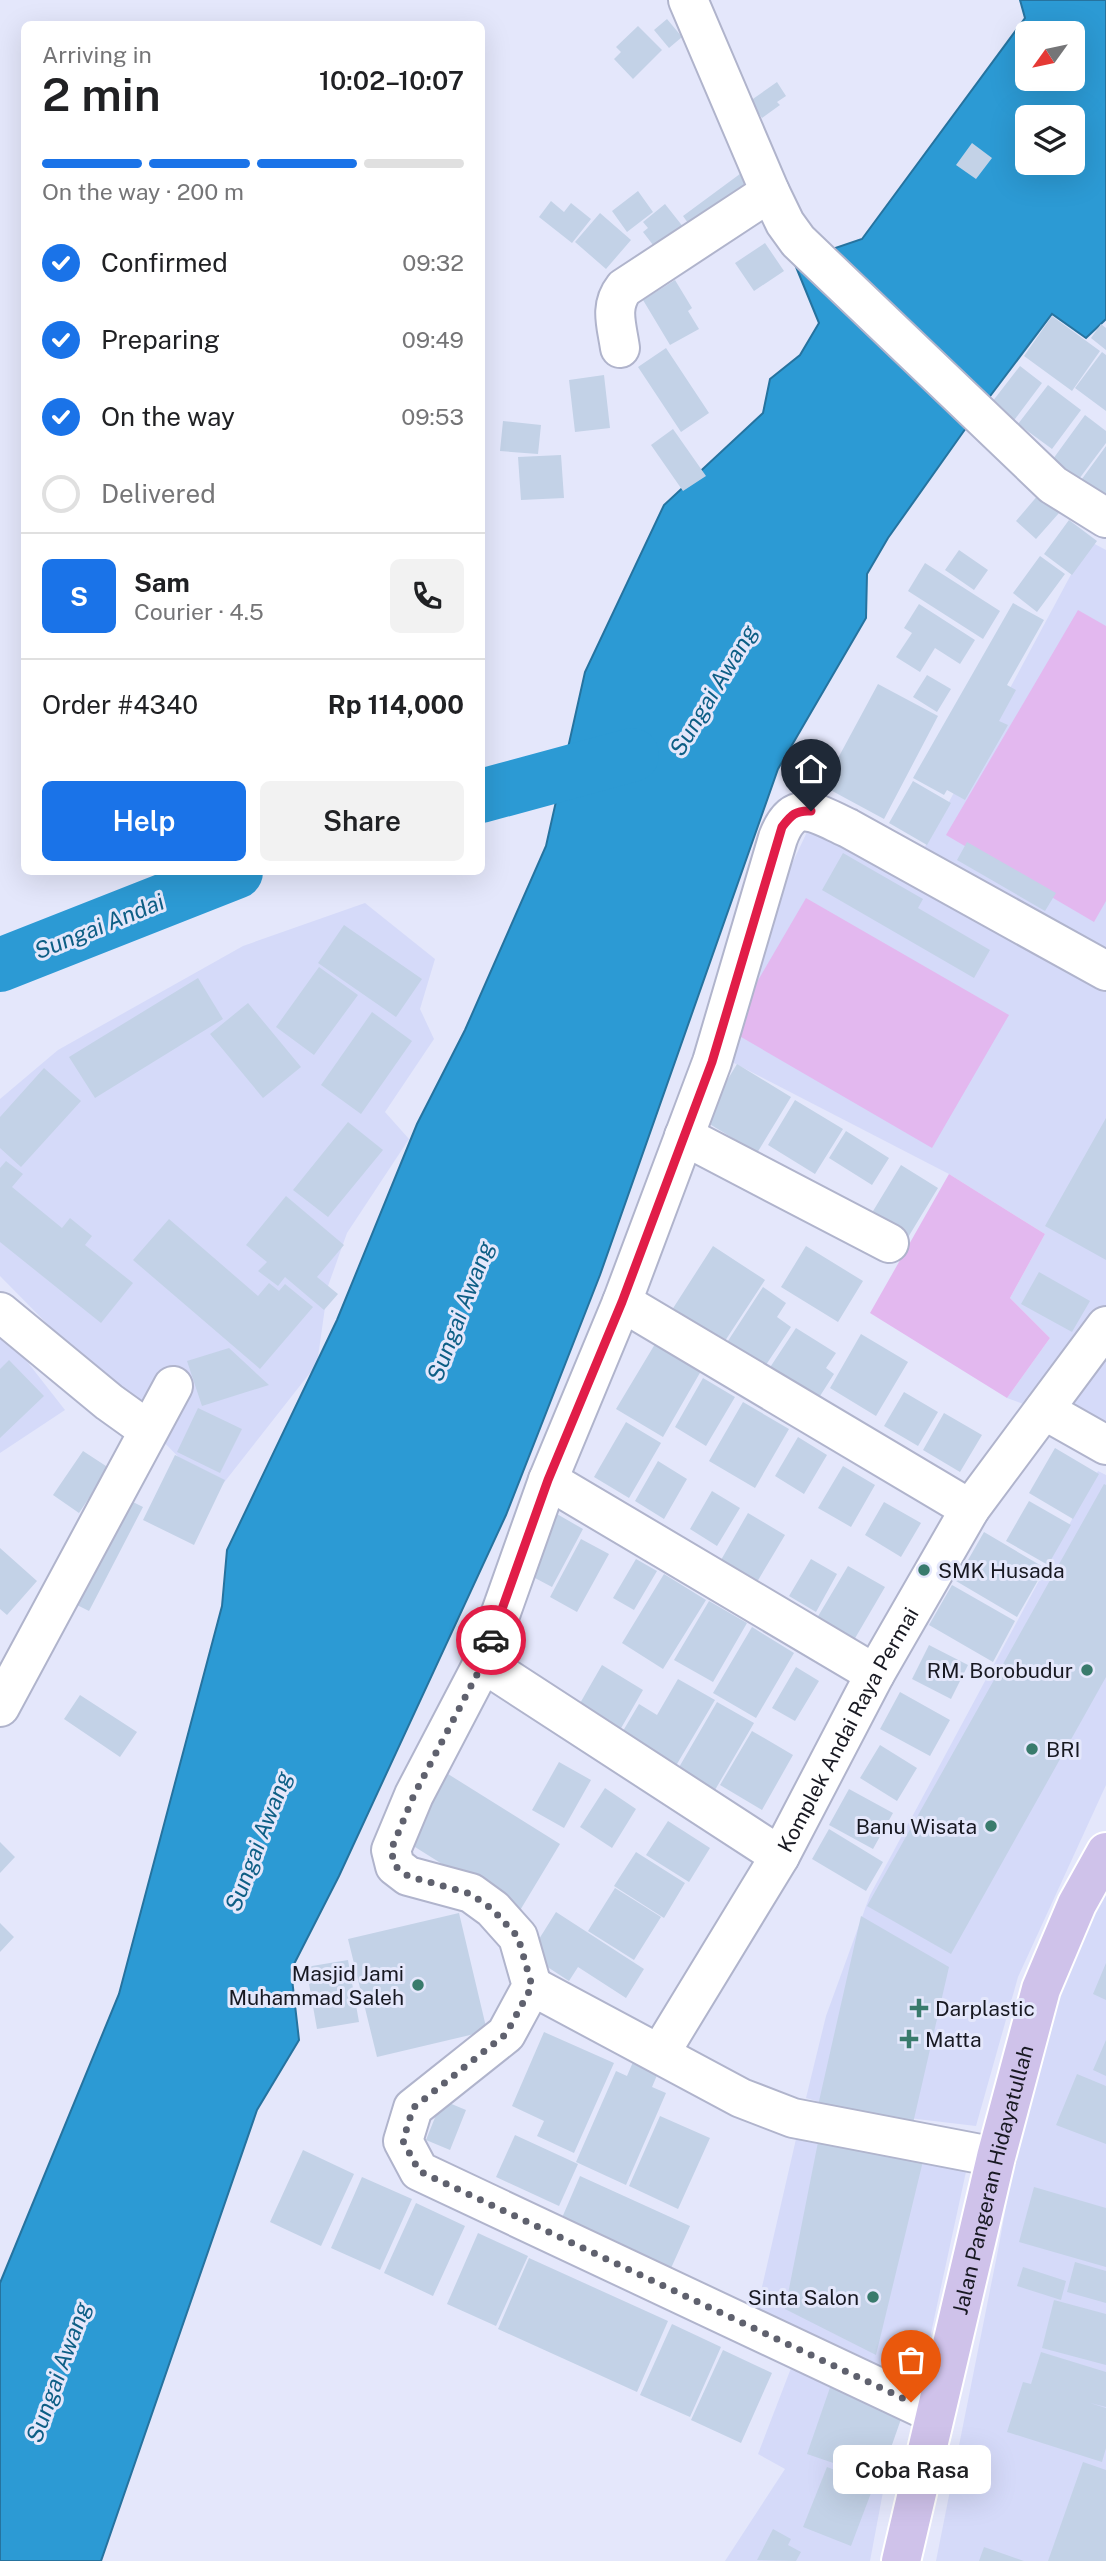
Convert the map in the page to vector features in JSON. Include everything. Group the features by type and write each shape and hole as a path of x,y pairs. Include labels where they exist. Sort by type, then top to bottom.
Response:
{"main road":[{"name":"Jalan Pangeran Hidayatullah","path":"901,2561 996,2157 1041,1989 1077,1904 1106,1852"}],"street":[{"path":"688,0 770,192 785,223 798,241 1053,485 1106,518"},
{"path":"620,348 614,311 615,299 624,288 770,192"},
{"path":"935,2414 419,2171 403,2141 413,2108 506,2034 532,1986 518,1937 492,1909 471,1894 408,1876 395,1866 391,1850 414,1795 483,1663 548,1480 622,1302 712,1062 778,838 789,817 800,810 811,811 848,828 1106,971"},
{"path":"684,1136 889,1243"},
{"path":"622,1302 970,1509"},
{"path":"0,1312 109,1402 148,1430"},
{"name":"Komplek Andai Raya Permai","path":"660,2053 780,1856 875,1674 970,1509 1106,1325"},
{"path":"0,1707 173,1386"},
{"path":"1044,1410 1106,1445"},
{"path":"548,1480 875,1674"},
{"path":"483,1663 780,1856"},
{"path":"532,1986 741,2098 793,2118 996,2157"}],"shaded area":[{"path":"1089,541 1106,550 1106,1435 1007,1398 1050,1338 1010,1298 1045,1234 949,1174 705,1048 824,796 921,854"},
{"path":"1078,610 1106,626 1106,901 1094,922 946,835"},
{"path":"806,898 1009,1015 932,1148 729,1030"},
{"path":"365,903 435,959 420,1009 434,1039 385,1112 409,1139 347,1233 328,1286 317,1364 215,1494 0,1276 0,1099 58,1050 243,946"},
{"path":"949,1174 1045,1234 1010,1298 1050,1338 1007,1398 870,1313"},
{"path":"0,1327 65,1410 0,1453"},
{"path":"1098,1471 1106,1475 1106,1785 1018,1977 976,2126 849,2111 806,2098 826,2016 870,1895"},
{"path":"1106,1878 1106,2561 936,2561 1030,2074 1082,1919"},
{"path":"799,2126 967,2167 920,2384 908,2391 758,2322 759,2300"},
{"path":"793,2363 898,2412 870,2561 725,2561 785,2469 758,2454"}],"water":[{"name":"Sungai Awang","path":"1020,0 1106,0 1106,319 1086,338 1052,314 966,428 888,538 867,574 866,618 778,769 600,1275 506,1515 339,1876 291,1970 299,2040 257,2110 101,2561 0,2561 0,2283 119,1994 222,1606 227,1550 337,1320 417,1124 465,1030 546,846 585,672 664,505 763,413 770,379 800,355 819,323 794,262 862,239 1015,32 1015,91 1085,91 1085,21 1023,21 1025,18"}],"building":[{"path":"667,19 682,37 669,48 654,30"},
{"path":"638,26 662,50 633,79 614,59 621,52 616,47"},
{"path":"777,82 786,96 777,102 780,105 762,118 750,101"},
{"path":"972,143 992,158 976,179 956,165"},
{"path":"748,168 761,187 698,237 683,216"},
{"path":"638,191 653,212 627,232 612,211"},
{"path":"551,201 564,212 571,203 591,219 572,243 539,217"},
{"path":"665,204 688,233 660,254 643,232 648,228 643,222"},
{"path":"600,213 631,240 606,269 575,242"},
{"path":"765,243 784,271 754,291 735,263"},
{"path":"675,280 692,308 688,311 699,329 670,345 643,300"},
{"path":"1052,316 1100,351 1072,391 1024,356"},
{"path":"1101,324 1106,328 1106,350 1091,338"},
{"path":"666,348 709,413 681,432 638,367"},
{"path":"1102,352 1106,355 1106,411 1075,388"},
{"path":"1020,366 1042,383 1012,423 989,406"},
{"path":"604,375 610,428 575,432 569,380"},
{"path":"1048,385 1081,410 1052,449 1018,424"},
{"path":"1085,415 1106,431 1106,443 1079,479 1053,459"},
{"path":"503,421 541,425 538,454 500,451"},
{"path":"673,429 706,476 683,491 651,445"},
{"path":"1106,446 1106,496 1079,483"},
{"path":"561,455 564,498 521,500 518,457"},
{"path":"1039,494 1059,513 1036,539 1016,521"},
{"path":"1069,520 1097,541 1072,575 1044,554"},
{"path":"959,550 988,570 974,590 945,570"},
{"path":"1040,556 1065,574 1037,612 1013,593"},
{"path":"925,563 1000,611 983,639 908,591"},
{"path":"1013,603 1044,620 1007,685 1016,690 999,721 1008,725 965,800 947,790 944,795 913,778"},
{"path":"919,604 975,640 960,664 935,648 920,672 896,657 912,633 904,628"},
{"path":"927,675 951,689 937,712 913,697"},
{"path":"878,684 938,716 884,819 823,786"},
{"path":"913,781 951,803 927,845 889,823"},
{"path":"967,842 1056,893 1045,911 957,860"},
{"path":"843,853 923,899 918,908 990,950 974,978 822,890"},
{"path":"344,925 422,979 396,1017 318,963"},
{"path":"319,967 358,995 314,1055 276,1027"},
{"path":"198,978 223,1019 95,1098 69,1057"},
{"path":"248,1003 301,1067 263,1098 210,1034"},
{"path":"372,1012 412,1041 361,1114 321,1085"},
{"path":"737,1064 791,1097 757,1153 703,1120"},
{"path":"44,1068 81,1101 21,1167 0,1148 0,1117"},
{"path":"795,1100 843,1129 815,1174 768,1145"},
{"path":"1106,1118 1106,1260 1045,1226"},
{"path":"348,1122 383,1150 328,1217 293,1190"},
{"path":"846,1131 889,1158 872,1185 829,1158"},
{"path":"6,1161 23,1174 12,1187 62,1228 70,1218 92,1236 85,1245 133,1283 101,1323 0,1242 0,1168"},
{"path":"901,1165 938,1188 907,1239 870,1216"},
{"path":"286,1196 344,1245 317,1277 338,1294 324,1310 285,1277 278,1286 258,1271 267,1262 246,1245"},
{"path":"169,1219 258,1296 269,1283 279,1291 285,1284 313,1307 260,1369 133,1260"},
{"path":"713,1246 765,1280 721,1347 670,1313"},
{"path":"806,1246 863,1281 838,1322 781,1287"},
{"path":"1039,1272 1090,1301 1072,1332 1021,1304"},
{"path":"763,1287 786,1303 777,1317 791,1327 762,1371 724,1347"},
{"path":"796,1328 836,1353 826,1368 834,1374 813,1407 765,1375"},
{"path":"861,1334 908,1362 876,1416 830,1388"},
{"path":"655,1344 701,1371 663,1437 616,1409"},
{"path":"229,1348 269,1385 202,1406 187,1361"},
{"path":"9,1360 44,1396 0,1438 0,1369"},
{"path":"703,1378 735,1397 706,1446 675,1427"},
{"path":"904,1392 938,1412 918,1446 884,1426"},
{"path":"743,1402 789,1429 755,1488 709,1461"},
{"path":"198,1408 242,1429 220,1473 177,1452"},
{"path":"944,1413 982,1435 960,1472 923,1450"},
{"path":"626,1422 661,1443 629,1498 594,1477"},
{"path":"798,1437 827,1455 804,1494 775,1476"},
{"path":"1055,1448 1099,1474 1073,1519 1029,1493"},
{"path":"83,1451 109,1468 79,1513 53,1495"},
{"path":"175,1455 225,1480 194,1545 143,1520"},
{"path":"658,1461 687,1479 664,1519 635,1501"},
{"path":"843,1466 875,1485 851,1527 818,1508"},
{"path":"1104,1484 1106,1677 951,1954 867,1906"},
{"path":"712,1491 740,1508 717,1546 690,1529"},
{"path":"123,1497 143,1507 89,1611 69,1601"},
{"path":"1029,1501 1071,1525 1048,1565 1006,1541"},
{"path":"884,1502 921,1523 901,1557 865,1535"},
{"path":"550,1510 583,1529 552,1587 518,1569"},
{"path":"748,1513 785,1535 757,1582 721,1560"},
{"path":"984,1532 1045,1568 1017,1617 956,1581"},
{"path":"581,1539 609,1554 577,1612 550,1597"},
{"path":"0,1548 37,1581 7,1615 0,1609"},
{"path":"636,1559 657,1571 634,1610 613,1598"},
{"path":"811,1559 837,1574 816,1612 789,1596"},
{"path":"848,1566 885,1587 854,1640 817,1618"},
{"path":"664,1574 706,1600 663,1669 622,1643"},
{"path":"952,1585 1015,1621 993,1662 929,1625"},
{"path":"709,1601 747,1623 713,1682 674,1660"},
{"path":"752,1627 794,1653 756,1718 713,1693"},
{"path":"929,1645 968,1665 951,1699 912,1679"},
{"path":"602,1665 643,1690 620,1730 579,1705"},
{"path":"796,1667 819,1681 795,1721 772,1708"},
{"path":"678,1679 715,1700 674,1769 620,1736 639,1704 657,1715"},
{"path":"900,1692 950,1720 930,1756 880,1729"},
{"path":"80,1695 137,1732 120,1757 64,1719"},
{"path":"717,1702 754,1723 715,1790 678,1769"},
{"path":"752,1731 793,1755 762,1810 720,1785"},
{"path":"880,1745 917,1768 897,1801 860,1778"},
{"path":"559,1762 591,1780 564,1828 532,1810"},
{"path":"440,1769 560,1844 519,1912 399,1837"},
{"path":"605,1788 636,1809 612,1848 580,1827"},
{"path":"849,1789 893,1813 873,1849 829,1825"},
{"path":"668,1821 710,1848 689,1882 646,1855"},
{"path":"829,1829 883,1862 866,1891 812,1859"},
{"path":"0,1842 15,1857 0,1873"},
{"path":"636,1852 685,1883 664,1918 614,1886"},
{"path":"615,1888 661,1917 634,1960 588,1931"},
{"path":"556,1912 644,1969 626,1998 578,1967 569,1981 529,1955"},
{"name":"Masjid Jami Muhammad Saleh","path":"459,1913 487,2031 377,2057 348,1939"},
{"path":"861,1916 949,1967 911,2132 817,2110"},
{"path":"0,1923 14,1937 0,1952"},
{"path":"348,1960 359,2022 317,2029 306,1967"},
{"path":"1106,1963 1106,2000 1093,1994"},
{"path":"544,2032 614,2063 574,2153 537,2136 544,2121 512,2106"},
{"path":"1106,2040 1106,2076 1093,2070"},
{"path":"636,2055 661,2066 652,2087 666,2093 626,2185 576,2162 616,2071 627,2076"},
{"path":"1077,2074 1106,2086 1106,2144 1056,2125"},
{"path":"442,2100 466,2110 450,2150 426,2140"},
{"path":"660,2116 710,2138 678,2209 629,2186"},
{"path":"515,2135 578,2164 559,2206 496,2177"},
{"path":"819,2137 923,2161 876,2355 785,2309"},
{"path":"303,2150 354,2174 321,2246 270,2222"},
{"path":"580,2176 690,2226 667,2277 558,2227"},
{"path":"362,2177 412,2199 380,2270 331,2248"},
{"path":"1034,2187 1106,2208 1106,2267 1019,2242"},
{"path":"416,2203 465,2226 433,2296 384,2273"},
{"path":"478,2233 528,2256 496,2326 447,2304"},
{"path":"529,2258 668,2321 637,2392 498,2329"},
{"path":"1075,2262 1106,2271 1106,2303 1067,2292"},
{"path":"1023,2267 1066,2281 1061,2300 1017,2286"},
{"path":"1054,2300 1106,2314 1106,2365 1042,2348"},
{"path":"672,2324 721,2347 690,2417 640,2395"},
{"path":"723,2350 772,2373 741,2443 691,2420"},
{"path":"1041,2352 1106,2372 1106,2407 1090,2403 1106,2408 1106,2448 1102,2462 1007,2432 1023,2382 1031,2384"},
{"path":"834,2376 907,2402 880,2479 807,2454"},
{"path":"1083,2462 1106,2470 1106,2561 1048,2561"},
{"path":"827,2467 874,2485 851,2546 803,2527"},
{"path":"773,2529 791,2539 788,2545 801,2552 796,2561 757,2560"},
{"path":"984,2547 1024,2561 979,2561"}],"waterway":[{"name":"Sungai Andai","path":"485,795 632,755"},
{"name":"Sungai Andai","path":"0,965 228,875"}],"way so far":[{"path":"491,1640 483,1663 414,1795 391,1850 395,1866 408,1876 471,1894 492,1909 518,1937 532,1986 506,2034 413,2108 403,2141 419,2171 911,2402"}],"place":[{"name":"SMK Husada","path":"924,1570"},
{"name":"RM. Borobudur","path":"1087,1670"},
{"name":"BRI","path":"1032,1749"},
{"name":"Banu Wisata","path":"991,1826"},
{"name":"Masjid Jami Muhammad Saleh","path":"418,1985"},
{"name":"Darplastic","path":"919,2008"},
{"name":"Matta","path":"909,2039"},
{"name":"Sinta Salon","path":"873,2297"},
{"name":"Coba Rasa","path":"911,2402"}],"route":[{"path":"491,1640 548,1480 622,1302 712,1062 782,827 789,817 800,810 811,811"}]}
